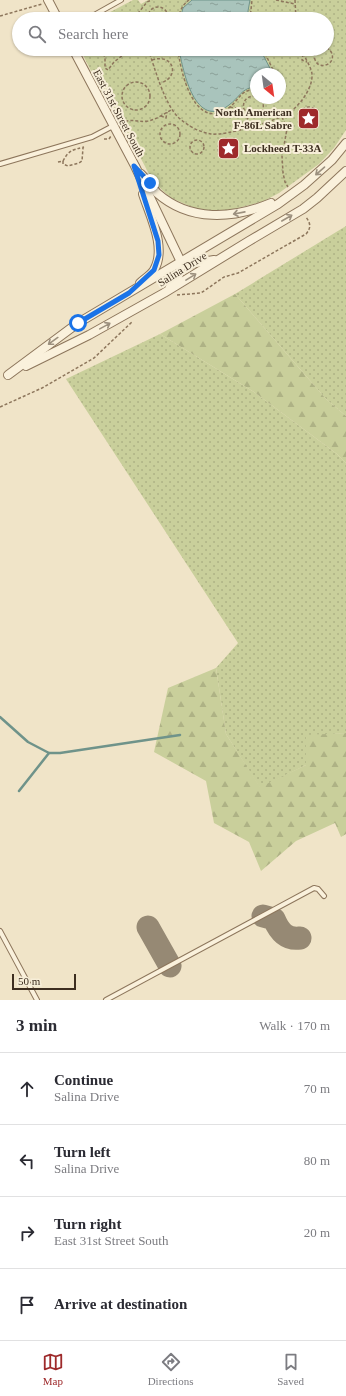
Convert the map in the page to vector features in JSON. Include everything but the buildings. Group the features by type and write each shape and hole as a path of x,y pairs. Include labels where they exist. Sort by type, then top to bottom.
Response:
{"street":[{"path":"48,0 54,12"},
{"name":"East 31st Street South","path":"77,56 134,166 181,262"},
{"name":"Salina Drive","path":"8,375 78,323 288,196 304,185 332,160 346,143"},
{"name":"East 31st Street South","path":"134,166 156,192 169,202 190,212 204,215 218,216 239,214 263,207 288,196"},
{"name":"Salina Drive","path":"129,293 154,270 159,255 158,241 134,166"},
{"name":"Salina Drive","path":"0,379 89,335 164,293 303,209 346,171"},
{"name":"Salina Drive","path":"181,262 190,264 218,260"},
{"path":"164,293 177,280 181,272 181,262"}],"lane":[{"path":"100,12 121,0"},
{"path":"0,164 92,137 113,126"},
{"path":"106,1000 314,888 318,889 324,896"},
{"path":"0,931 37,1000"}],"path":[{"path":"0,16 48,0"},
{"path":"139,12 147,2 152,0"},
{"path":"180,12 182,6 189,0"},
{"path":"251,12 252,0"},
{"path":"276,0 295,4"},
{"path":"295,0 296,12"},
{"path":"149,12 153,8 159,7 167,12"},
{"path":"104,56 105,68 108,70 121,56"},
{"path":"151,56 172,110 190,126 201,132 212,134 242,129 282,117 295,108 304,97 310,86 312,75 305,56"},
{"path":"179,56 185,82 190,95 198,106 207,112 217,114 230,107 246,90 250,90"},
{"path":"266,56 272,68"},
{"path":"303,56 302,60 307,62"},
{"path":"314,56 315,60 319,65 325,66 331,62 333,56"},
{"path":"152,60 160,58 164,59 167,60 172,66 170,78 161,84"},
{"path":"138,82 143,83 149,89 150,98 143,108 133,109 125,104 122,95 126,86 130,83 138,82"},
{"path":"250,97 246,99 243,105 244,110 249,116 255,117 261,114 264,107 263,104"},
{"path":"230,107 244,110"},
{"path":"309,107 315,109 318,116 316,122 311,125 302,122 300,116 302,110 309,107"},
{"path":"161,116 166,118 167,112"},
{"path":"242,129 249,116"},
{"path":"172,123 178,127 180,134 178,140 172,144 168,144 161,139 159,132 164,125 172,123"},
{"path":"198,140 203,143 204,147 201,153 196,154 192,152 191,145 194,141 198,140"},
{"path":"228,140 235,144 236,150 232,157 226,158 220,155 218,150 220,144 228,140"},
{"path":"63,161 63,164 68,166 82,161 83,147"}],"green space":[{"path":"133,0 138,0 141,4 148,0 346,0 346,130 334,148 319,164 279,193 264,201 234,209 216,212 199,210 171,198 162,190 149,174 128,134 106,101 84,56 334,56 334,12 110,12"},
{"path":"346,226 346,416 326,399 235,294"},
{"path":"235,294 326,399 346,416 346,463 337,454 254,392 160,334"},
{"path":"160,334 254,392 337,454 346,463 346,733 306,736 306,765 260,788 226,734 216,668 238,643 66,379"},
{"path":"216,668 226,734 260,787 306,765 306,735 346,733 346,834 341,837 335,823 296,841 261,871 249,842 214,823 206,781 154,752 168,688"}],"water":[{"path":"192,0 250,0 248,12 182,12 183,8"},
{"path":"181,56 264,56 270,68 250,68 250,88 229,105 217,111 207,110 199,105 188,83"}],"waterway":[{"path":"0,717 28,742 49,753 60,753 180,735"},
{"path":"19,791 49,753"}],"taxiway":[{"path":"263,916 274,919 281,931 287,936 291,938 300,938"},
{"path":"148,927 170,966"}],"place":[{"name":"North American F-86L Sabre","path":"308,118"},
{"name":"Lockheed T-33A","path":"228,148"}],"route":[{"path":"78,323 129,293 154,270 159,255 158,241 134,166 150,183"}]}
